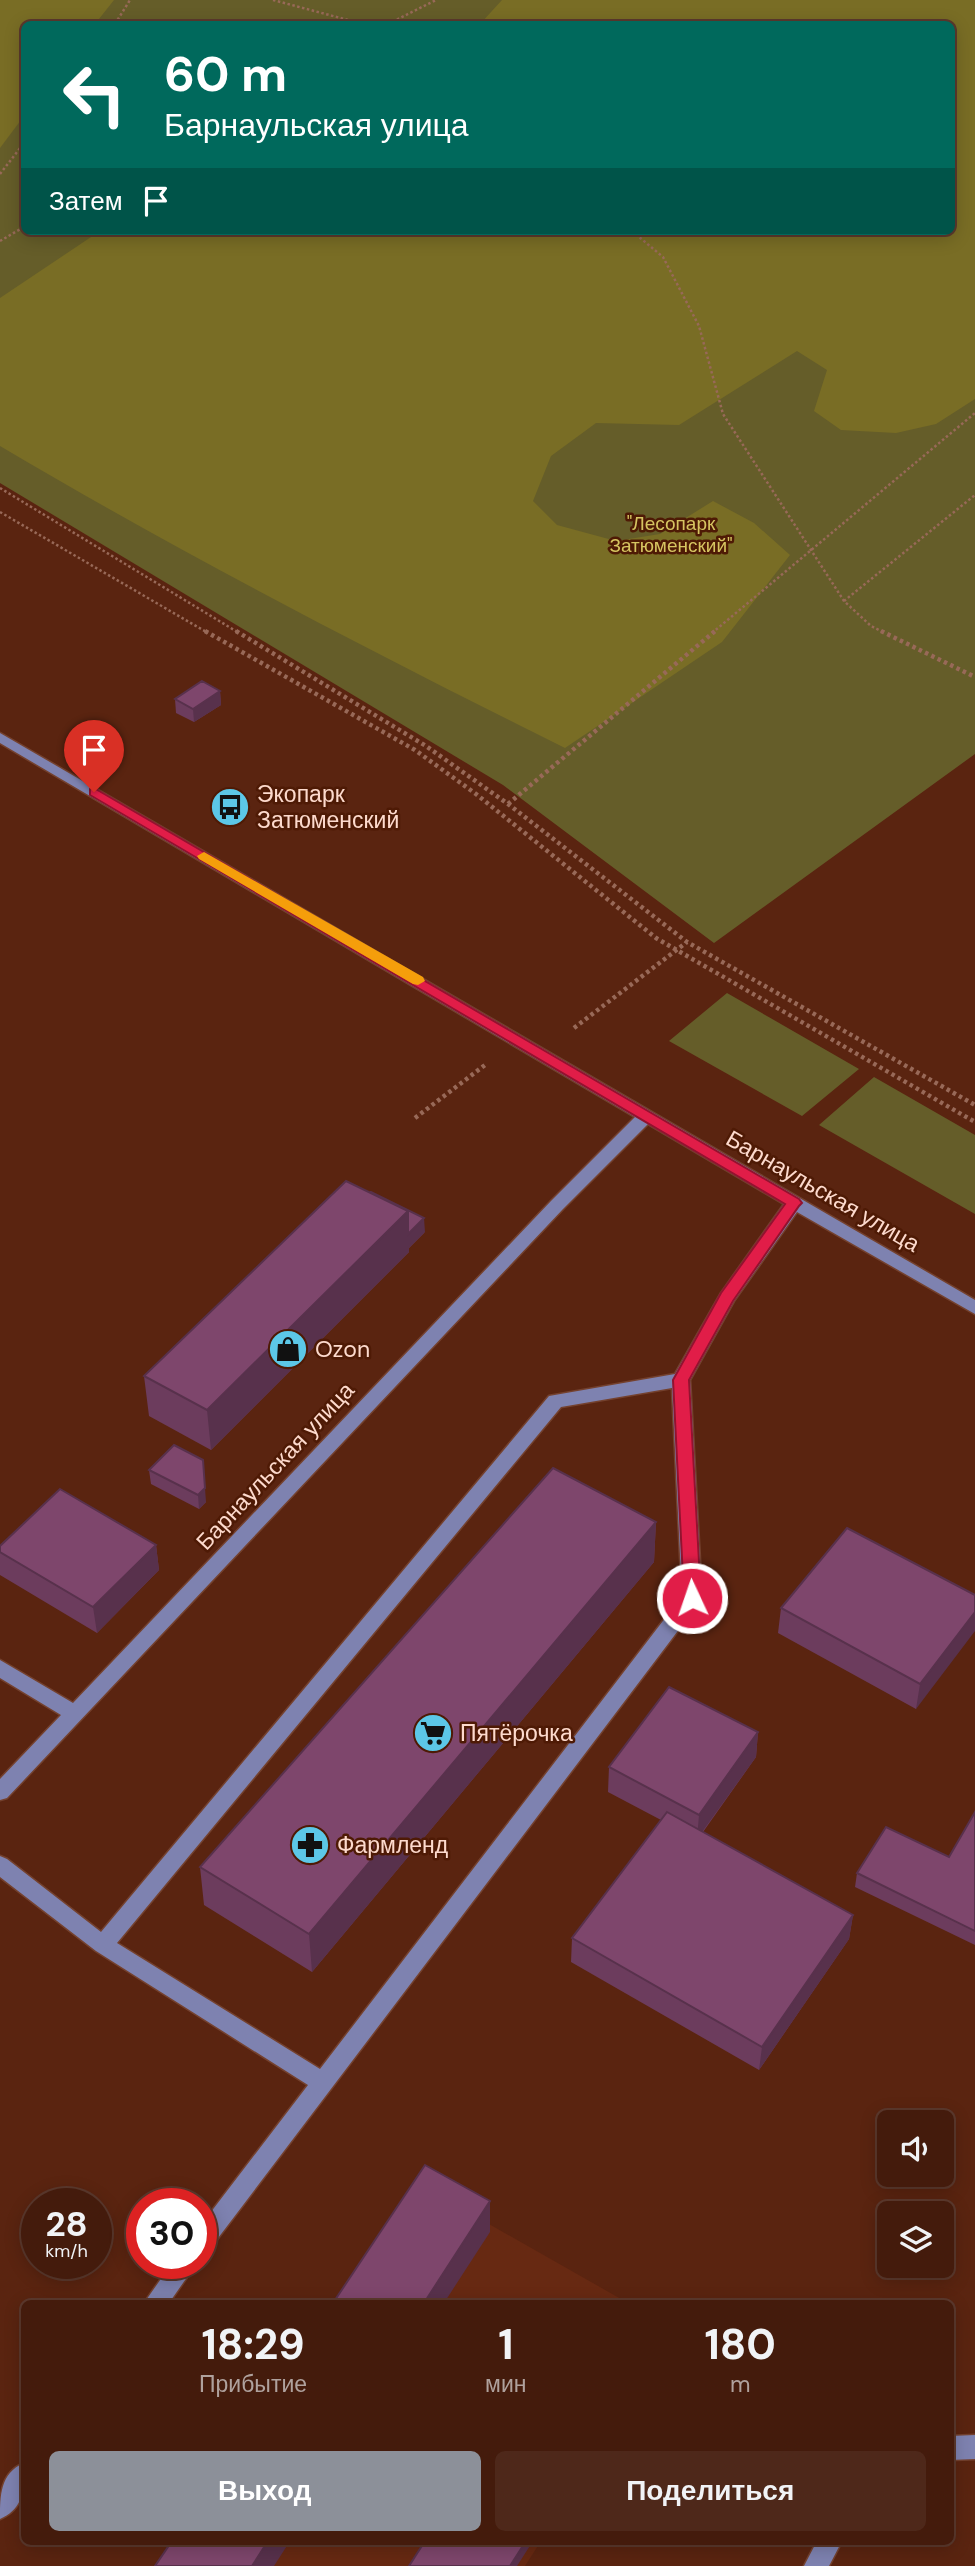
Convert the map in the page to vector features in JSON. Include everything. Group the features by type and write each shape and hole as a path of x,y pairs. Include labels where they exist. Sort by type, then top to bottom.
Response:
{"street":[{"name":"Барнаульская улица","path":"0,737 975,1308"},
{"name":"Барнаульская улица","path":"0,1792 547,1215 646,1116"},
{"path":"217,2222 692,1598 681,1380 727,1297 794,1203"},
{"path":"103,1945 555,1401 681,1380"},
{"path":"0,1668 75,1714"},
{"path":"0,1865 103,1945 323,2083"},
{"path":"157,2300 174,2279"},
{"path":"954,2448 975,2447"},
{"path":"0,2507 21,2479"},
{"path":"816,2566 828,2545"}],"path":[{"path":"116,21 130,0"},
{"path":"273,0 352,21"},
{"path":"394,21 436,0"},
{"path":"0,174 21,147"},
{"path":"0,241 21,229"},
{"path":"637,235 663,257 699,326 723,414 844,601 871,626 975,677"},
{"path":"508,804 975,413"},
{"path":"0,488 426,747 508,804 687,942 975,1105"},
{"path":"844,601 975,495"},
{"path":"0,512 415,750 476,794 656,938 975,1122"}],"shaded area":[{"path":"424,2187 623,2300 351,2300"},
{"path":"191,2545 538,2545 525,2566 178,2566"}],"green space":[{"name":"\"Лесопарк Затюменский\"","path":"0,0 975,0 975,754 714,943 503,785 0,483"},
{"path":"0,0 114,0 97,21 21,21 21,120 0,148"},
{"name":"\"Лесопарк Затюменский\"","path":"502,0 975,0 975,399 936,424 896,433 841,430 814,411 827,370 797,351 679,425 596,423 551,456 533,501 557,525 616,541 660,534 713,501 754,523 790,555 722,642 565,748 280,602 139,526 0,446 0,298 94,235 955,235 955,21 483,21"},
{"path":"727,993 859,1069 802,1116 669,1041"},
{"path":"874,1077 975,1135 975,1214 819,1125"}],"building":[{"path":"202,681 220,691 193,709 175,699"},
{"path":"346,1181 408,1211 207,1410 144,1376"},
{"path":"370,1192 424,1218 408,1234 408,1211"},
{"path":"174,1445 203,1460 205,1488 198,1495 149,1470"},
{"name":"Пятёрочка","path":"553,1468 656,1522 309,1934 200,1867"},
{"path":"60,1489 156,1545 93,1607 0,1552 0,1546"},
{"path":"847,1528 975,1595 975,1612 920,1684 781,1608"},
{"path":"669,1687 758,1732 699,1815 609,1767"},
{"path":"667,1812 853,1915 762,2047 572,1938"},
{"path":"975,1812 975,1931 857,1873 886,1827 949,1857"},
{"path":"425,2165 490,2201 426,2300 335,2300"},
{"path":"169,2545 265,2545 252,2566 155,2566"},
{"path":"422,2545 523,2545 510,2566 409,2566"}],"slow traffic":[{"path":"204,856 418,981"}],"place":[{"name":"Экопарк Затюменский","path":"230,807"},
{"name":"Ozon","path":"288,1349"},
{"name":"Пятёрочка","path":"433,1733"},
{"name":"Фармленд","path":"310,1845"}],"route":[{"path":"94,792 519,1039 794,1203 727,1297 681,1380 692,1598"}]}
